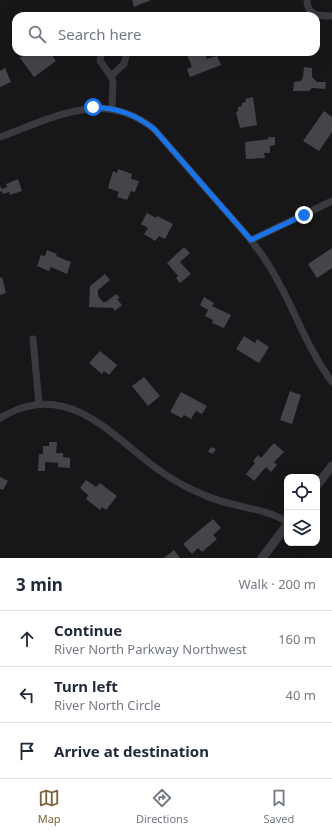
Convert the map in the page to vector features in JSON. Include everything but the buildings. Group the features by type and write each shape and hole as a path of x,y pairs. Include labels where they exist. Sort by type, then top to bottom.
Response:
{"street":[{"path":"307,0 309,10 311,12"},
{"path":"320,16 332,16"},
{"path":"101,56 100,61 111,76 113,82 112,108"},
{"path":"111,76 124,64 126,56"},
{"path":"0,137 75,110 93,107 112,108 134,116 154,129 251,240 282,286 304,337 320,366 332,382"},
{"path":"251,240 332,201"},
{"path":"33,339 38,404"},
{"path":"0,418 19,409 38,404 61,406 82,412 97,421 157,469 184,486 226,504 277,516 284,521"},
{"path":"320,481 332,466"},
{"path":"262,558 284,527"}],"route":[{"path":"93,107 112,108 124,111 145,122 154,129 251,240 304,215"}]}
